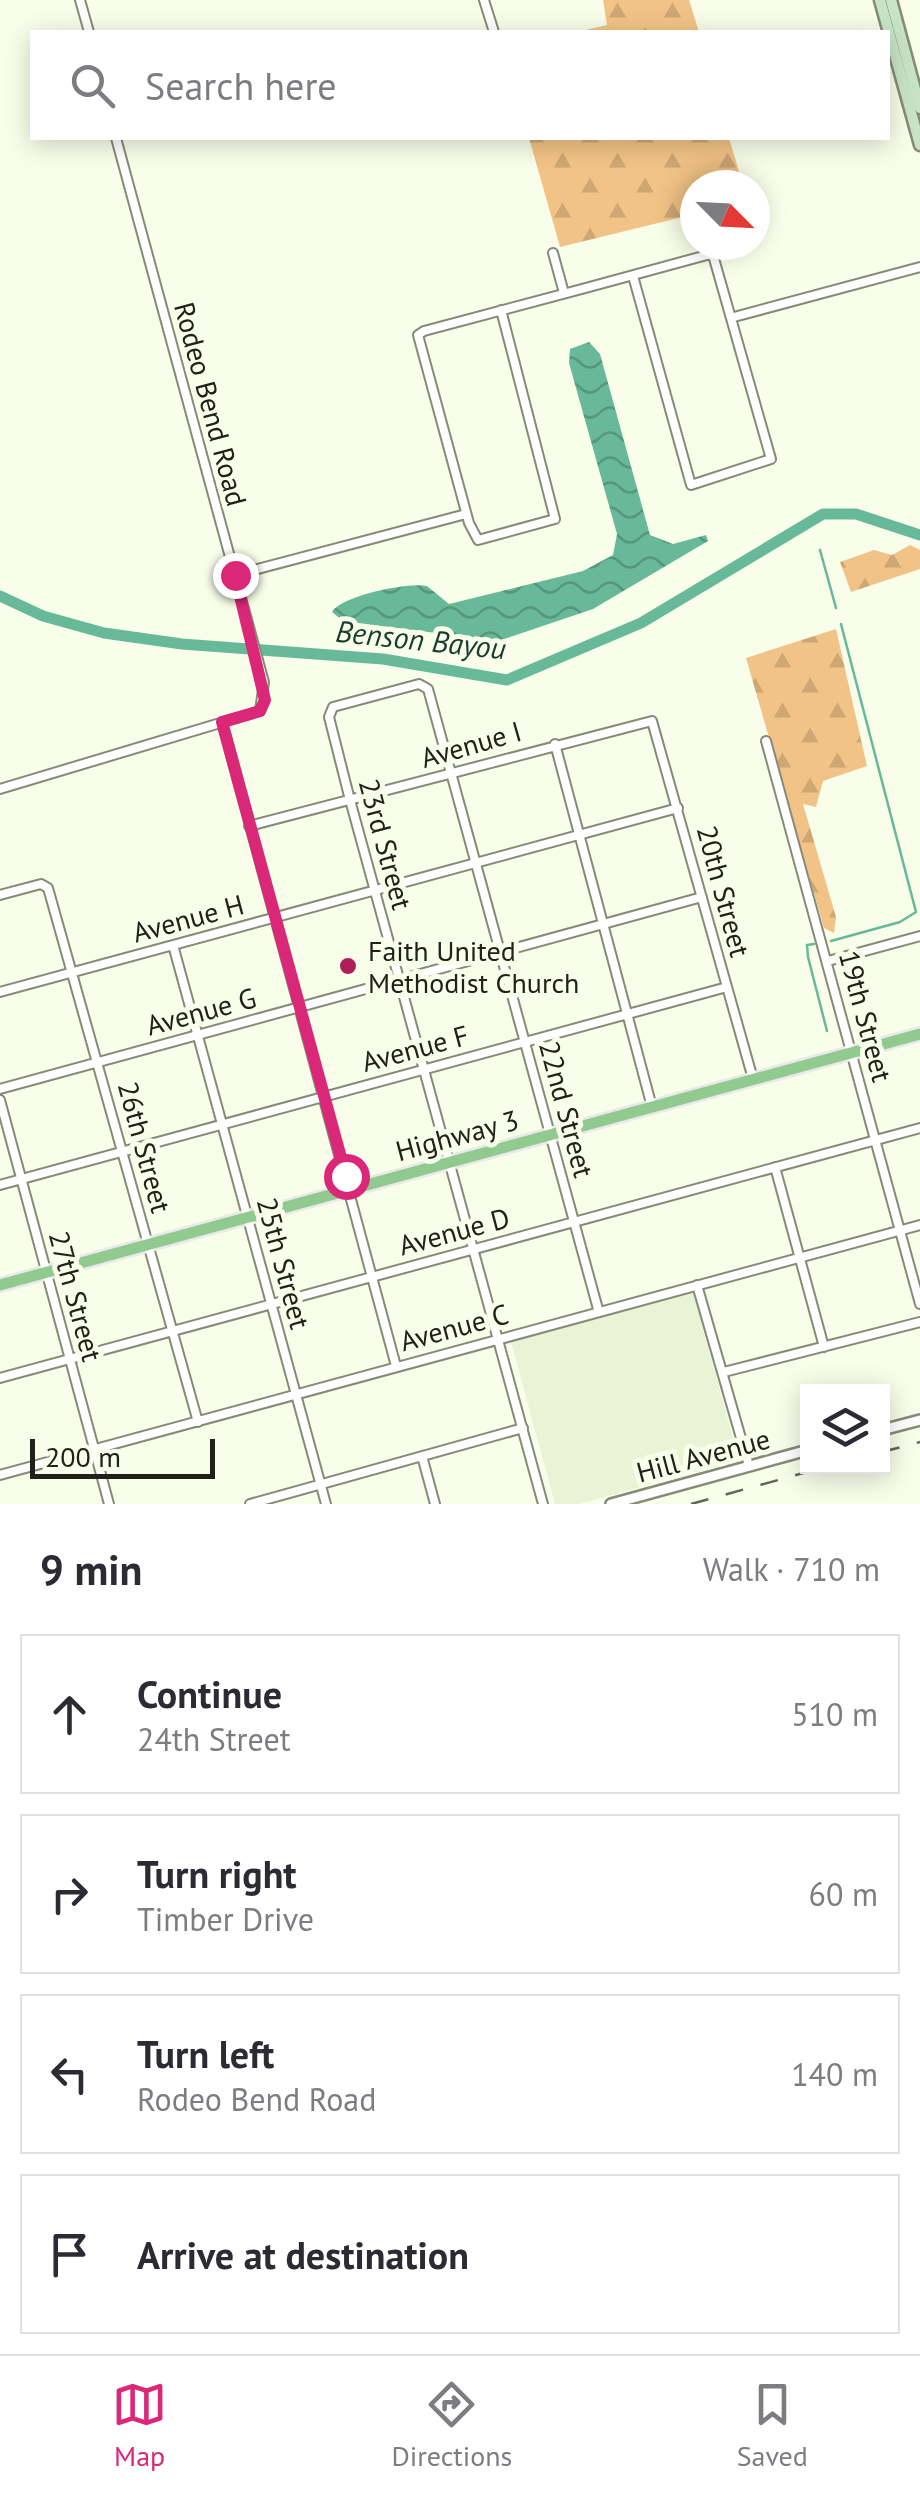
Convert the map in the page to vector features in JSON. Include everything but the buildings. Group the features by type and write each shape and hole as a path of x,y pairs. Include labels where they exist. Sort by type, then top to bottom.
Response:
{"main road":[{"path":"880,0 888,30"},
{"path":"891,0 920,108"},
{"path":"890,36 920,146"},
{"name":"Highway 3","path":"0,1285 920,1034"}],"street":[{"path":"80,0 88,30"},
{"path":"484,0 493,30"},
{"name":"Rodeo Bend Road","path":"117,140 264,682 260,711 222,722"},
{"path":"553,253 564,294"},
{"path":"501,310 555,518 478,540 466,514 418,335 501,310 713,255 772,458 768,463 691,485 634,276"},
{"path":"734,317 920,267"},
{"path":"235,575 466,514"},
{"name":"22nd Street","path":"329,717 332,707 419,684 428,690 598,1309"},
{"name":"23rd Street","path":"329,717 543,1504"},
{"name":"Avenue I","path":"250,826 647,721"},
{"name":"20th Street","path":"647,721 656,726 753,1078"},
{"path":"0,789 222,722 396,1366"},
{"name":"19th Street","path":"766,742 920,1304"},
{"path":"555,744 652,1107"},
{"name":"Avenue H","path":"0,992 678,808"},
{"name":"26th Street","path":"0,895 45,885 99,1062 198,1422"},
{"name":"Avenue G","path":"0,1089 702,897"},
{"path":"828,961 920,936"},
{"name":"25th Street","path":"173,946 326,1504"},
{"name":"Avenue F","path":"0,1185 727,987"},
{"name":"27th Street","path":"0,1100 110,1504"},
{"name":"Avenue D","path":"0,1378 920,1128"},
{"path":"775,1167 824,1347"},
{"name":"Avenue C","path":"0,1475 598,1309 920,1225"},
{"path":"697,1285 749,1466"},
{"path":"724,1372 920,1322"},
{"path":"890,1428 920,1420"},
{"path":"250,1504 523,1428"},
{"name":"Hill Avenue","path":"610,1504 800,1452"},
{"path":"422,1456 435,1504"}],"shaded area":[{"path":"693,1292 739,1460 579,1504 555,1504 511,1342"}],"green space":[{"path":"603,0 689,0 698,30 586,30 607,25"},
{"path":"530,140 730,140 739,170 680,170 680,218 560,247"},
{"path":"910,545 920,550 920,569 851,592 840,562 874,550 892,555"},
{"path":"836,629 867,766 823,781 816,807 803,804 836,917 834,933 824,928 746,658"}],"water":[{"path":"589,342 600,354 650,535 673,544 706,535 708,541 593,609 498,641 343,621 332,612 361,596 405,586 427,586 449,604 583,571 613,555 617,534 569,363 570,349"}],"waterway":[{"name":"Benson Bayou","path":"0,596 43,616 104,633 182,644 383,659 507,680 641,623 823,514 856,514 920,535"},
{"path":"820,550 836,608"},
{"path":"831,941 900,922 916,912 841,624"},
{"path":"814,944 807,945 808,957 827,1031"}],"railway":[{"path":"890,1450 920,1442"},
{"path":"691,1504 800,1474"}],"place":[{"name":"Faith United Methodist Church","path":"348,966"}],"route":[{"path":"235,575 264,682 265,700 260,711 222,722 346,1176"}]}
